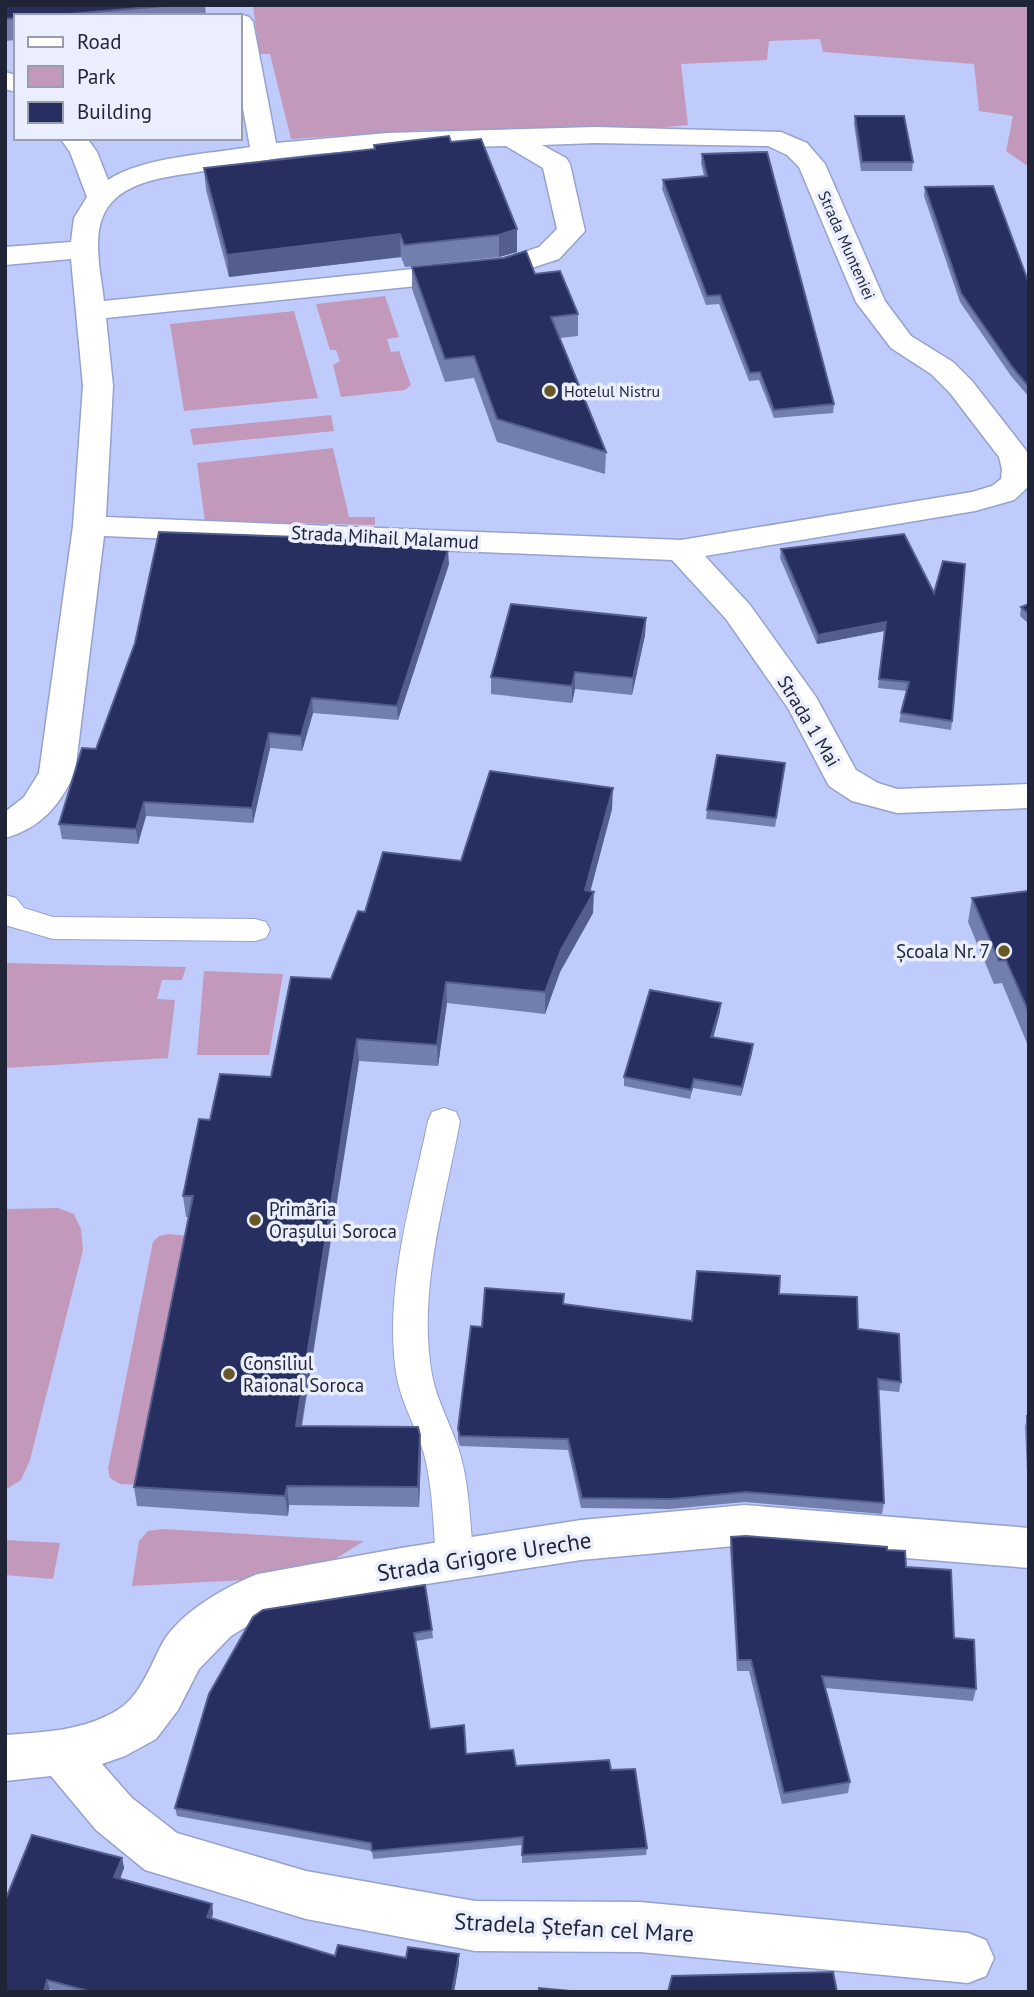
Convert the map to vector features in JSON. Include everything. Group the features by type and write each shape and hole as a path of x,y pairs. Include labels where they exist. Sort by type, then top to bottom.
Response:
{"street":[{"path":"242,33 264,152"},
{"name":"Strada Munteniei","path":"101,197 125,181 158,171 264,152 387,142 738,136 772,138 797,149 811,164 871,302 901,342 942,368 961,387 1014,456 1018,469 1016,482 1003,493 975,500 681,550"},
{"path":"90,311 504,268 549,253 571,230 556,164 512,138"},
{"path":"20,818 45,798 57,773 89,526 98,386 84,249 88,218 101,197 83,152 74,140"},
{"path":"5,256 84,249"},
{"name":"Strada Mihail Malamud","path":"89,526 681,550"},
{"name":"Strada 1 Mai","path":"681,550 738,612 804,705 842,778 865,792 897,801 1029,796"},
{"name":"Strada Grigore Ureche","path":"5,1758 62,1753 108,1740 139,1723 160,1695 182,1654 214,1621 258,1595 455,1559 582,1540 745,1525 1029,1548"},
{"name":"Stradela Ștefan cel Mare","path":"62,1753 114,1814 163,1853 306,1895 475,1926 640,1927 968,1958"}],"lane":[{"path":"5,905 13,916 53,928 255,930"},
{"path":"444,1121 416,1271 411,1324 414,1375 442,1454 455,1559"}],"green space":[{"path":"253,5 1029,5 1029,167 1006,151 1013,116 979,111 974,64 823,52 820,39 769,41 767,60 681,64 688,125 635,130 427,130 291,139 270,54 259,54"},
{"path":"385,296 399,337 387,339 391,352 399,351 411,385 405,390 341,397 333,365 340,361 336,350 330,350 316,304"},
{"path":"294,311 318,398 184,411 170,324"},
{"path":"331,415 334,431 193,445 190,429"},
{"path":"333,448 349,517 375,517 375,525 205,521 197,463"},
{"path":"5,963 186,967 182,980 162,980 157,999 175,1000 168,1058 5,1068"},
{"path":"204,971 283,974 269,1055 197,1055"},
{"path":"58,1208 74,1214 81,1229 83,1250 30,1460 21,1480 5,1490 5,1209"},
{"path":"159,1236 192,1236 142,1485 120,1484 110,1478 108,1469 153,1242"},
{"path":"163,1529 364,1541 332,1561 245,1580 132,1586 139,1541 148,1531"},
{"path":"5,1540 60,1543 53,1579 5,1575"}],"building":[{"path":"5,5 175,5 69,14 14,14 14,18 5,19"},
{"path":"855,116 904,116 913,162 862,162"},
{"path":"449,136 451,142 481,139 517,229 499,235 404,245 400,234 227,255 204,168 375,149 374,145"},
{"path":"767,152 834,404 774,410 760,372 750,373 720,295 707,296 663,180 707,176 702,154"},
{"path":"993,186 1029,284 1029,387 961,293 925,187"},
{"path":"526,251 535,274 560,271 578,314 551,317 606,452 497,419 474,356 445,359 412,267 504,258"},
{"path":"159,532 327,538 448,550 397,706 312,698 301,736 269,733 252,808 144,802 136,829 59,824 82,748 96,749 135,643"},
{"path":"904,534 934,593 943,561 965,564 952,721 901,713 909,682 879,679 886,622 818,635 781,549"},
{"path":"511,604 646,618 633,678 575,672 572,686 491,677"},
{"path":"1029,604 1029,614 1021,607"},
{"path":"717,755 785,763 776,818 707,810"},
{"path":"490,771 613,788 585,890 594,892 561,950 545,992 446,982 437,1045 357,1039 296,1426 418,1427 418,1487 287,1486 285,1496 134,1487 193,1196 183,1196 199,1119 210,1120 220,1074 271,1077 291,977 331,979 358,911 365,912 383,852 461,861"},
{"path":"1029,891 1029,1013 1006,960 999,961 972,898"},
{"path":"650,990 721,1003 711,1037 753,1044 742,1087 694,1079 691,1090 624,1077"},
{"path":"697,1271 780,1276 779,1294 857,1297 858,1329 899,1334 901,1382 878,1379 884,1503 746,1492 671,1499 582,1498 568,1439 460,1436 458,1429 471,1326 482,1327 485,1288 564,1294 563,1304 692,1321"},
{"path":"731,1537 887,1547 887,1550 905,1551 906,1567 951,1570 954,1638 974,1640 976,1689 822,1676 850,1782 784,1793 751,1660 738,1660"},
{"path":"425,1585 432,1630 414,1633 430,1729 464,1725 466,1754 513,1750 516,1766 609,1760 611,1770 635,1769 647,1848 522,1855 523,1837 372,1851 371,1843 175,1808 209,1694 253,1617 263,1610"},
{"path":"32,1835 122,1858 114,1877 212,1904 207,1917 335,1956 338,1945 406,1958 408,1947 459,1954 452,1992 92,1992 47,1980 44,1992 5,1992 5,1901"},
{"path":"833,1972 837,1992 668,1992 672,1976"},
{"path":"539,1988 581,1992 539,1992"}],"place":[{"name":"Hotelul Nistru","path":"550,391"},
{"name":"Școala Nr. 7","path":"1004,951"},
{"name":"Primăria Orașului Soroca","path":"255,1220"},
{"name":"Consiliul Raional Soroca","path":"229,1374"}]}
